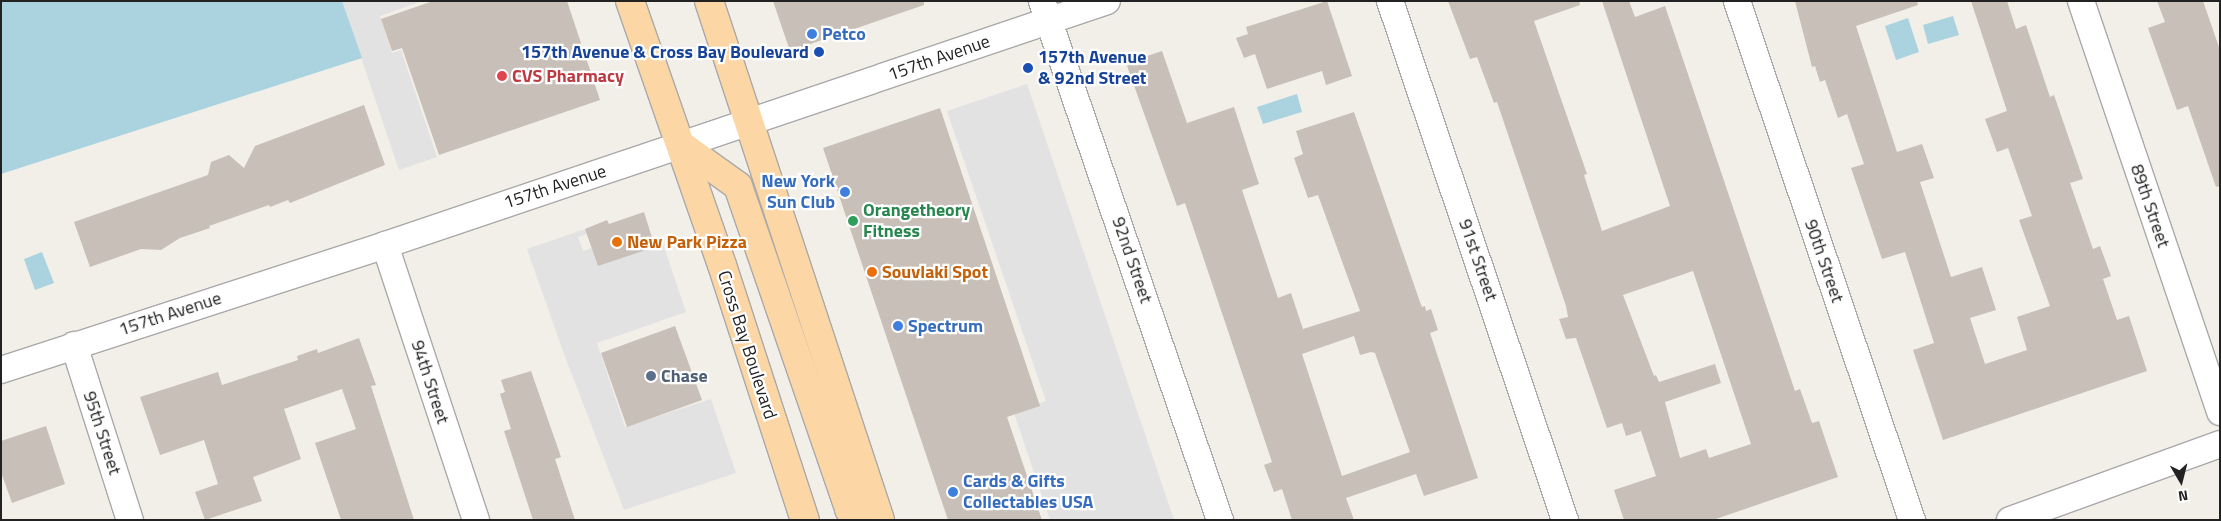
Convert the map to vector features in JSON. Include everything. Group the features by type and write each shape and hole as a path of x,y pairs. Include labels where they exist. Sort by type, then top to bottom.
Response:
{"main road":[{"name":"Cross Bay Boulevard","path":"630,1 681,145 805,520"},
{"path":"709,1 880,520"},
{"path":"681,145 738,186 849,509 865,520"}],"street":[{"name":"157th Avenue","path":"1,370 385,245 748,122 1046,11 1107,1"},
{"name":"91st Street","path":"1390,1 1565,520"},
{"name":"90th Street","path":"1736,1 1912,520"},
{"name":"89th Street","path":"2081,1 2220,412"},
{"name":"92nd Street","path":"1046,11 1220,520"},
{"name":"94th Street","path":"385,245 476,520"},
{"name":"95th Street","path":"74,346 130,520"},
{"path":"2010,520 2220,444"}],"shaded area":[{"path":"342,1 423,1 380,16 392,53 401,50 437,157 399,170"},
{"path":"1027,84 1174,520 1050,520 1014,413 1046,401 947,111"},
{"path":"585,229 587,234 578,237 583,251 592,248 598,266 663,244 686,312 597,343 625,427 711,399 736,473 624,510 564,354 527,249"}],"water":[{"path":"1,1 342,1 362,58 1,174"},
{"path":"1953,16 1959,35 1928,44 1923,25"},
{"path":"1908,18 1919,52 1896,60 1885,26"},
{"path":"1297,94 1302,112 1263,124 1257,107"},
{"path":"42,252 54,283 35,290 24,259"}],"building":[{"name":"CVS Pharmacy","path":"433,1 567,1 600,100 439,155 402,48 392,51 381,19"},
{"name":"Petco","path":"773,1 924,1 924,5 790,51"},
{"path":"1327,1 1352,76 1326,85 1322,71 1267,89 1255,54 1244,58 1236,38 1248,34 1246,27"},
{"path":"1448,1 1579,1 1580,5 1534,21 1587,174 1584,175 1602,231 1670,206 1602,1 1629,1 1635,17 1665,6 1795,391 1800,389 1812,423 1819,421 1838,477 1713,520 1624,520 1614,490 1656,476 1641,431 1626,436 1622,423 1607,428 1576,338 1566,339 1559,319 1568,317 1566,306 1497,102 1494,103 1477,57 1470,59","holes":["1693,271 1751,444 1709,458 1706,449 1680,458 1665,402 1721,383 1715,364 1659,382 1656,375 1654,376 1623,295"]},
{"path":"1795,1 1917,1 1918,5 1856,26 1897,152 1922,144 1934,178 1920,182 1951,277 1982,267 1996,310 1970,318 1985,364 2027,350 2017,317 2050,306 2019,220 2032,216 2008,148 1997,152 1985,119 2007,111 1971,1 2007,1 2016,29 2026,25 2050,97 2054,95 2083,179 2070,183 2093,249 2100,246 2111,276 2103,279 2117,320 2129,316 2147,371 1943,440 1913,350 1934,343 1905,252 1882,259 1851,168 1864,164 1847,114 1838,118 1825,80 1820,82 1815,66 1812,67"},
{"path":"2157,1 2203,1 2220,50 2220,186 2216,187 2188,106 2177,110 2148,28 2165,22"},
{"path":"1162,51 1187,123 1234,107 1259,184 1242,190 1278,298 1291,293 1303,329 1360,311 1318,195 1308,198 1294,158 1303,154 1296,131 1354,112 1420,302 1422,307 1425,306 1426,311 1431,309 1438,330 1430,333 1478,478 1424,496 1416,474 1346,498 1354,520 1292,520 1282,489 1274,492 1264,465 1272,462 1185,203 1177,206 1126,63","holes":["1354,336 1360,355 1371,352 1375,353 1410,452 1342,476 1302,354"]},
{"path":"364,105 385,165 290,203 288,200 270,207 269,205 209,226 210,228 180,238 161,250 141,249 90,267 74,222 208,175 211,162 229,155 244,168 255,146"},
{"path":"940,108 1040,406 1007,417 1042,520 948,520 823,148"},
{"name":"New Park Pizza","path":"644,212 655,247 598,266 585,229 607,220 609,224"},
{"name":"Chase","path":"675,326 702,400 627,427 601,353"},
{"path":"359,338 376,385 371,386 414,520 341,520 315,443 356,429 342,389 284,409 301,459 253,477 262,501 205,520 195,492 218,484 204,440 160,455 140,397 218,372 222,385 298,360 297,356 317,349 318,353"},
{"path":"531,371 561,457 555,459 575,520 533,520 504,431 511,429 500,394 505,392 501,380"},
{"path":"46,426 65,484 12,503 1,472 1,441"}],"place":[{"name":"Petco","path":"812,34"},
{"name":"157th Avenue & Cross Bay Boulevard","path":"819,52"},
{"name":"157th Avenue & 92nd Street","path":"1028,68"},
{"name":"CVS Pharmacy","path":"502,76"},
{"name":"New York Sun Club","path":"845,192"},
{"name":"Orangetheory Fitness","path":"853,221"},
{"name":"New Park Pizza","path":"617,242"},
{"name":"Souvlaki Spot","path":"872,272"},
{"name":"Spectrum","path":"898,326"},
{"name":"Chase","path":"651,376"},
{"name":"Cards & Gifts Collectables USA","path":"953,492"}]}
